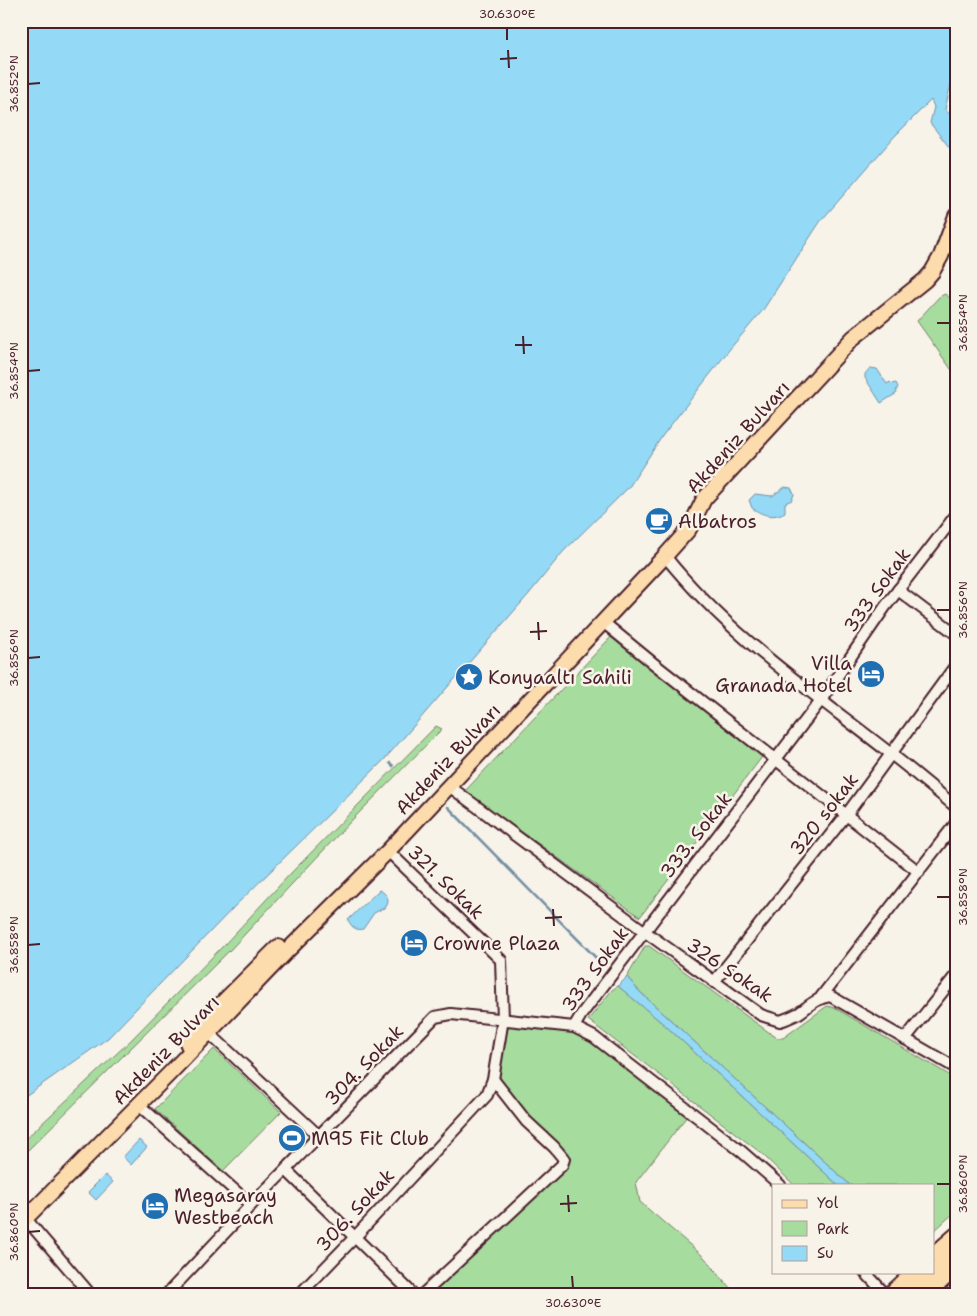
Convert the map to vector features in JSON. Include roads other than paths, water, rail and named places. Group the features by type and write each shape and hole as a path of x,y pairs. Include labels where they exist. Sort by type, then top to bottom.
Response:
{"main road":[{"name":"Akdeniz Bulvarı","path":"24,1221 170,1073 210,1026 287,944 341,898 450,786 665,556 688,529 704,499 853,338 925,280 932,272 947,243 956,216"},
{"path":"934,1254 956,1234"},
{"path":"934,1271 956,1251"},
{"path":"927,1295 956,1268"},
{"path":"887,1295 912,1274"},
{"path":"909,1295 931,1274"}],"street":[{"name":"333 Sokak","path":"776,760 821,700 885,607 956,515"},
{"path":"665,556 732,626 774,664 892,754 956,807"},
{"path":"898,590 956,634"},
{"path":"603,622 919,872"},
{"name":"320 sokak","path":"714,982 847,814 956,665"},
{"name":"333. Sokak","path":"644,931 776,760"},
{"name":"326 Sokak","path":"450,786 714,982 761,1015 780,1021 797,1014 821,997 956,824"},
{"name":"321. Sokak","path":"388,851 501,960 503,1020 493,1079"},
{"name":"333 Sokak","path":"574,1027 644,931"},
{"path":"905,1039 956,975"},
{"path":"821,997 830,996 839,1000 956,1068"},
{"name":"304. Sokak","path":"166,1295 435,1017 451,1014 574,1027"},
{"path":"210,1026 319,1136"},
{"path":"574,1027 594,1037 635,1067 741,1151 779,1184"},
{"path":"422,1295 562,1165 564,1159 526,1121 493,1079"},
{"name":"306. Sokak","path":"298,1295 355,1238 486,1095 493,1079"},
{"path":"139,1105 251,1205"},
{"path":"286,1170 414,1295"},
{"path":"24,1221 92,1295"},
{"path":"865,1274 880,1295"},
{"path":"866,1274 887,1295"}],"water":[{"path":"21,21 956,21 956,64 945,109 950,115 956,117 956,159 930,123 934,107 931,100 894,137 820,222 763,310 729,350 663,435 629,487 563,552 529,594 384,760 234,907 108,1038 21,1099"},
{"path":"870,368 877,369 887,384 890,382 892,384 896,383 898,387 897,393 881,403 865,378 865,374"},
{"path":"785,487 791,488 794,494 792,500 785,503 785,512 772,516 760,513 752,508 749,500 755,494 772,496"},
{"path":"379,890 387,897 386,907 374,913 363,929 358,929 350,924 348,920"},
{"path":"627,977 639,991 849,1184 837,1184 667,1027 618,986"},
{"path":"139,1140 147,1147 131,1165 123,1157"},
{"path":"105,1175 113,1182 96,1200 88,1192"}],"waterway":[{"path":"390,763 393,766"},
{"path":"448,807 602,964"}],"place":[{"name":"Albatros","path":"659,521"},
{"name":"Villa Granada Hotel","path":"871,674"},
{"name":"Konyaaltı Sahili","path":"469,677"},
{"name":"Crowne Plaza","path":"414,943"},
{"name":"M95 Fit Club","path":"292,1138"},
{"name":"Megasaray Westbeach","path":"155,1206"}]}
